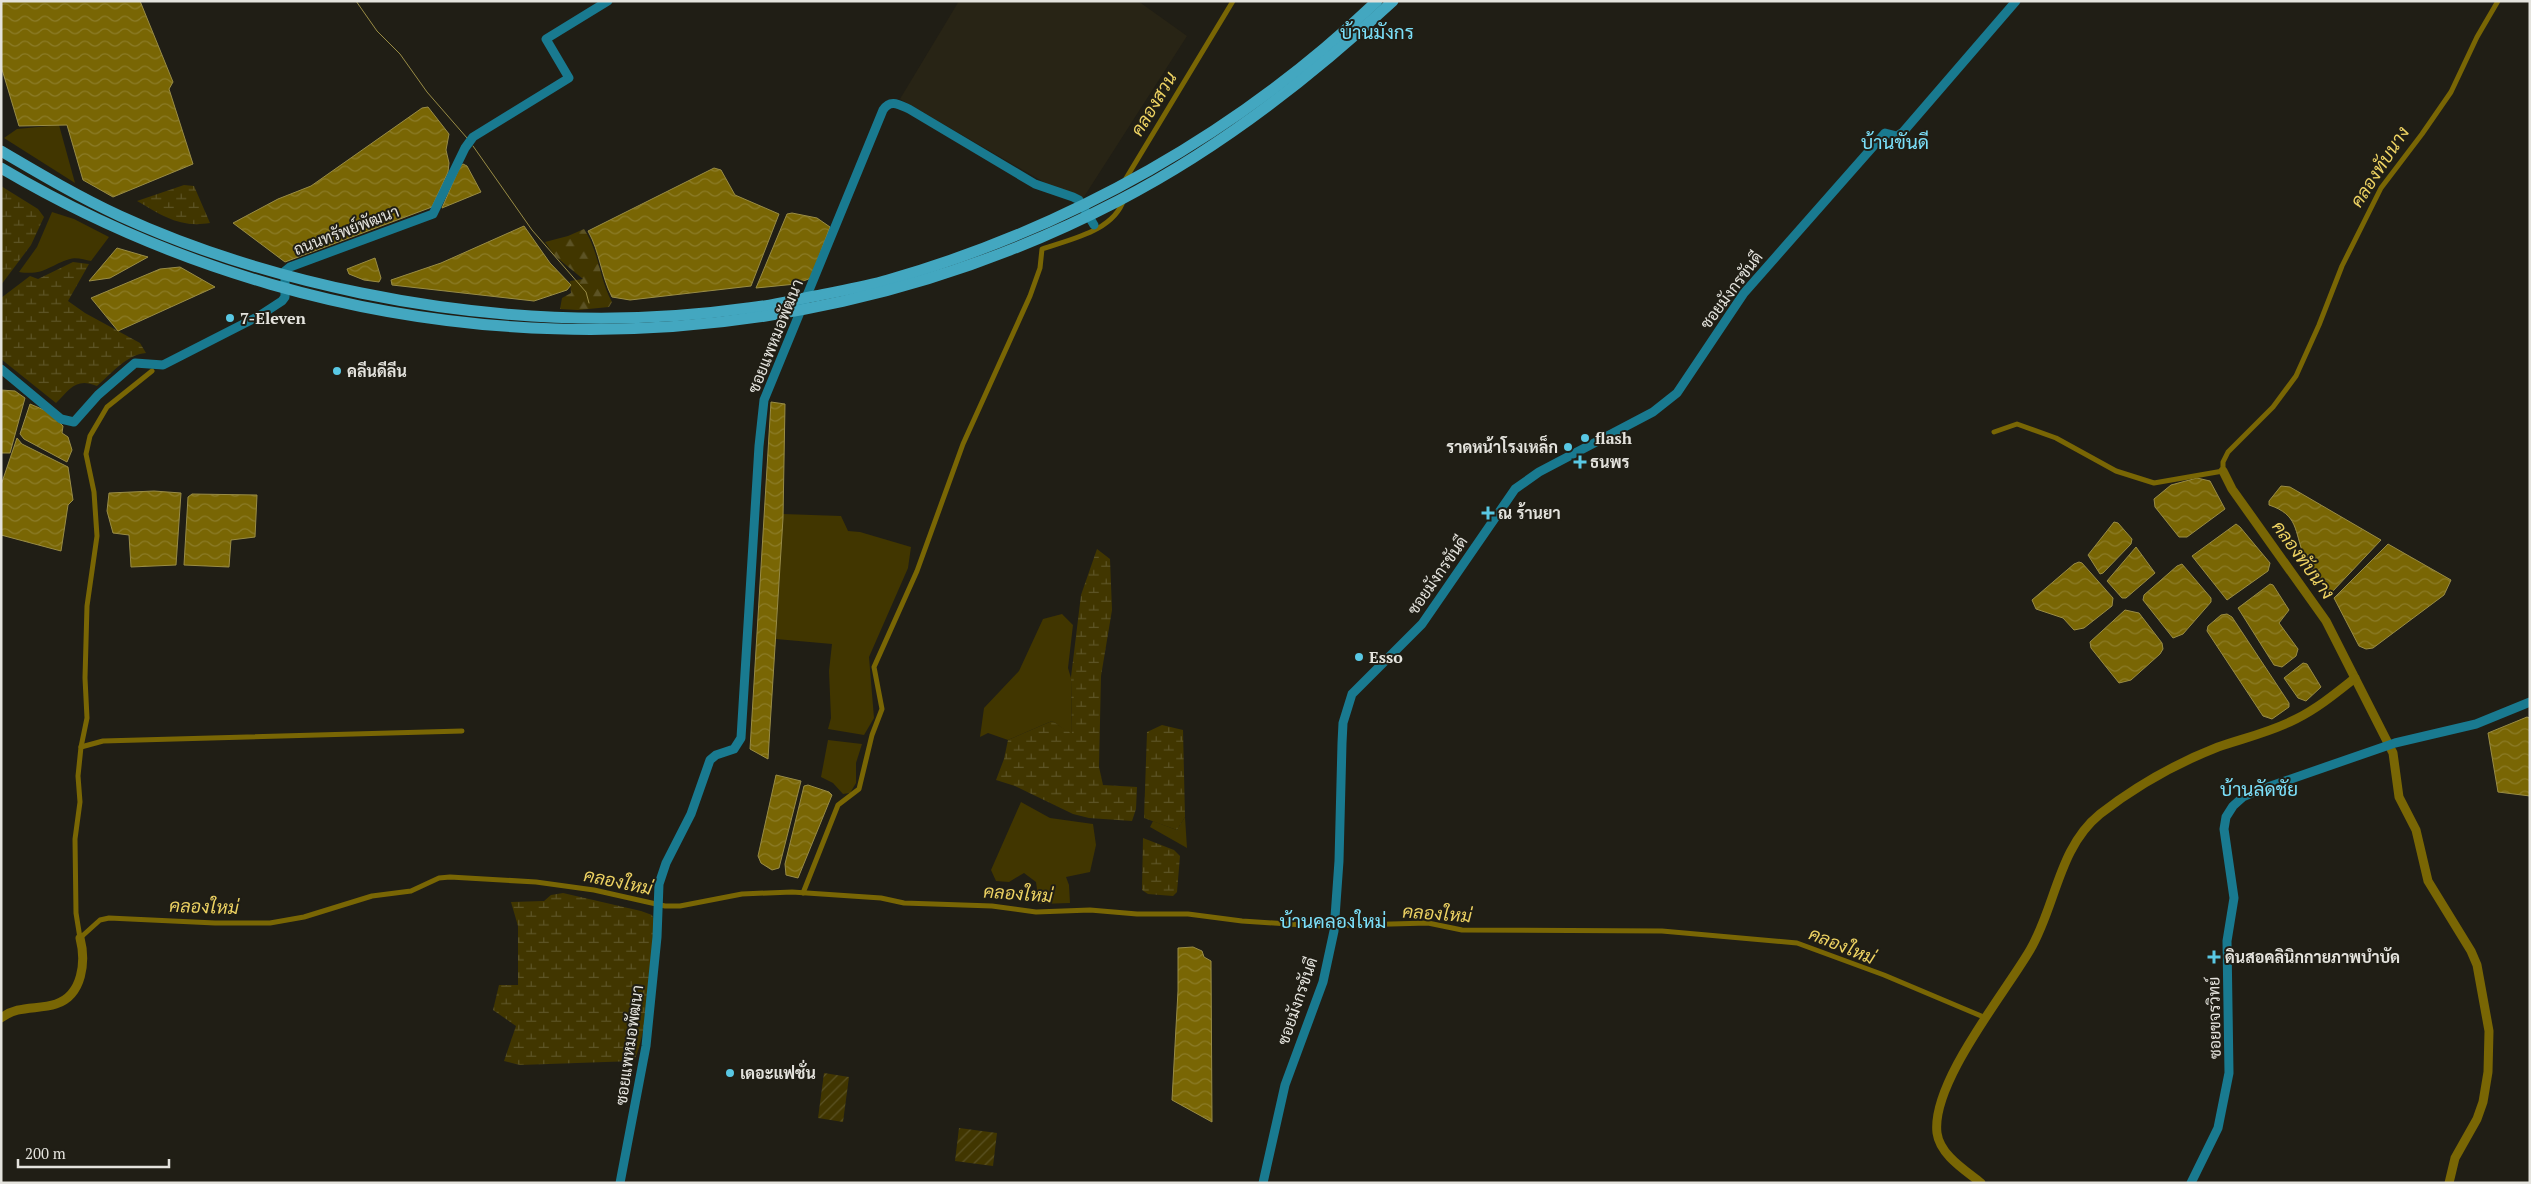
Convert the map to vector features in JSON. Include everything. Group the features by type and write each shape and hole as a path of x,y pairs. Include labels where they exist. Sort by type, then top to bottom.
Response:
{"highway":[{"path":"1,151 41,175 145,226 245,263 301,280 348,290 459,311 559,317 642,317 749,308 902,276 1029,230 1101,197 1146,173 1253,104 1307,63 1377,1"},
{"path":"1,168 78,211 153,244 238,275 296,291 371,308 455,322 555,329 686,327 747,320 845,303 935,277 1030,242 1117,202 1186,162 1243,124 1318,67 1393,1"}],"street":[{"name":"ถนนทรัพย์พัฒนา","path":"1,369 61,419 74,422 98,395 135,364 163,365 259,316 282,301 285,297 285,271 290,267 433,214 465,148 473,137 569,78 546,39 608,1"},
{"name":"ซอยมังกรขันดี","path":"1263,1183 1285,1084 1323,982 1334,926 1339,861 1343,723 1352,694 1422,624 1515,489 1539,472 1666,403 1689,376 1735,305 1756,278 1884,133 1894,136 1903,132 2016,1"},
{"name":"ซอยแพหมอพัฒนา","path":"620,1183 646,1046 661,876 691,814 710,760 716,755 734,749 741,738 759,446 764,400 886,105 894,103 909,109 1035,184 1073,196 1079,200 1094,225"},
{"name":"ซอยขจรวิทย์","path":"2191,1183 2218,1128 2229,1073 2227,941 2234,898 2225,842 2226,817 2243,797 2260,790 2391,744 2476,724 2530,702"}],"shaded area":[{"path":"959,1 1138,1 1187,36 1080,203 900,99"}],"green space":[{"path":"59,125 75,183 4,138 17,129"},
{"path":"184,185 194,186 210,223 190,224 172,220 137,201"},
{"path":"1,186 38,209 44,217 31,245 1,285"},
{"path":"52,212 74,219 109,237 91,261 72,258 41,271 19,272 37,247"},
{"path":"584,229 593,246 604,284 612,302 609,307 578,310 560,309 562,298 571,293 570,281 583,279 555,256 545,242 568,236"},
{"path":"73,262 89,264 68,301 85,313 140,343 146,353 139,354 126,361 97,386 84,383 74,386 56,403 1,359 1,298 30,276 38,279"},
{"path":"783,514 841,516 848,531 860,532 911,547 908,568 869,657 874,718 864,735 828,729 831,718 829,671 832,644 776,639"},
{"path":"1097,549 1110,559 1112,610 1101,676 1099,767 1103,785 1137,787 1136,809 1132,821 1089,818 1073,814 1015,786 996,780 1004,759 1008,740 1052,721 1072,734 1071,677 1081,595"},
{"path":"1062,614 1073,625 1068,668 1071,678 1072,735 1052,721 1008,740 988,733 980,737 984,708 1019,671 1043,619"},
{"path":"1162,725 1183,730 1185,817 1177,830 1144,818 1147,732"},
{"path":"828,740 862,744 856,763 856,783 850,793 843,794 833,783 821,777"},
{"path":"1021,802 1050,818 1093,824 1096,845 1090,872 1066,877 1069,885 1070,903 1039,904 1036,882 1024,873 1009,882 996,881 991,870"},
{"path":"1185,817 1187,848 1150,827 1153,821 1177,830"},
{"path":"1143,838 1174,850 1180,856 1177,892 1173,896 1148,894 1142,890"},
{"path":"563,893 641,911 652,915 655,922 646,1013 634,1061 520,1065 504,1061 516,1026 493,1010 499,985 518,985 518,926 511,902 544,901 551,895"},
{"path":"824,1073 849,1077 843,1122 818,1118"},
{"path":"959,1128 997,1133 993,1166 955,1161"}],"water":[{"path":"1,1 140,1 173,82 169,89 193,164 113,197 83,180 67,125 19,126 1,66"},
{"path":"428,107 449,134 446,150 449,163 448,172 432,207 285,262 233,223 278,199 311,186 422,108"},
{"path":"463,164 467,166 481,192 442,208 460,166"},
{"path":"714,168 721,170 735,195 779,214 751,286 630,300 612,297 588,231"},
{"path":"792,213 817,218 830,227 811,278 796,284 756,288 787,214"},
{"path":"524,226 550,263 571,285 567,290 534,301 392,285 391,280 441,263"},
{"path":"117,248 148,257 110,278 89,281"},
{"path":"375,258 381,278 379,282 364,280 349,274 347,269"},
{"path":"180,267 215,287 118,331 91,298 160,269"},
{"path":"1,390 15,391 25,398 10,453 1,453"},
{"path":"771,402 785,404 783,518 768,759 750,749"},
{"path":"30,404 49,412 63,426 62,433 68,437 72,450 67,462 24,439 20,434"},
{"path":"17,438 22,444 68,467 73,500 68,505 61,551 1,535 1,485"},
{"path":"2197,478 2210,481 2225,509 2187,537 2179,537 2155,507 2154,499 2171,485"},
{"path":"2281,486 2290,487 2381,540 2332,592 2329,591 2306,560 2291,519 2279,509 2269,505 2269,501"},
{"path":"154,491 181,493 176,565 131,567 129,535 113,533 107,511 109,493"},
{"path":"192,494 257,495 255,537 231,540 229,567 184,565 188,497"},
{"path":"2114,522 2118,523 2132,539 2131,544 2100,574 2088,555"},
{"path":"2236,524 2270,563 2268,571 2227,600 2192,556"},
{"path":"2388,544 2451,580 2444,595 2373,648 2366,649 2359,646 2334,598"},
{"path":"2136,547 2155,573 2126,598 2122,598 2107,581"},
{"path":"2079,562 2113,598 2112,606 2084,628 2074,630 2063,618 2036,609 2032,600 2074,564"},
{"path":"2182,564 2211,598 2211,602 2183,634 2173,638 2143,600 2144,595 2177,566"},
{"path":"2270,584 2273,585 2289,610 2279,623 2298,649 2296,656 2282,667 2274,665 2238,608"},
{"path":"2125,610 2139,613 2162,643 2163,649 2160,654 2131,680 2119,683 2091,648 2090,642"},
{"path":"2227,614 2232,617 2289,703 2289,707 2272,719 2263,716 2207,631 2208,626 2221,615"},
{"path":"2303,663 2307,664 2321,687 2306,701 2298,698 2284,678"},
{"path":"2527,717 2530,718 2530,796 2498,792 2488,733"},
{"path":"776,775 801,781 779,868 772,870 761,863 758,856"},
{"path":"808,785 829,792 832,795 798,878 786,875 785,864 804,786"},
{"path":"1193,947 1202,951 1204,957 1211,961 1212,1122 1172,1100 1178,991 1178,948"}],"waterway":[{"path":"356,1 377,31 400,54 427,92 467,138"},
{"name":"คลองสวน","path":"1125,180 1233,1"},
{"name":"คลองทับนาง","path":"1994,432 2017,424 2056,438 2116,471 2154,483 2223,471 2223,462 2228,452 2273,407 2296,376 2319,325 2342,266 2381,188 2451,92 2477,37 2498,1"},
{"path":"473,146 532,230 586,292 589,303"},
{"path":"803,893 838,805 859,789 872,735 882,709 874,667 917,571 963,444 1030,296 1040,268 1042,249 1078,237 1101,226 1119,210 1124,199"},
{"name":"คลองใหม่","path":"152,371 107,407 90,436 86,454 94,492 97,536 87,606 85,678 87,718 78,776 80,802 75,839 76,913 80,938 100,920 109,918 215,923 270,923 304,917 372,896 411,891 439,878 450,877 536,882 594,890 665,906 680,906 742,894 792,892 881,898 904,903 992,906 1036,912 1090,910 1137,914 1188,914 1242,921 1318,926 1428,923 1462,930 1662,931 1797,943 1884,975 1986,1018"},
{"name":"คลองทับนาง","path":"2223,471 2232,489 2326,621 2393,753 2399,797 2416,830 2428,881 2471,951 2477,965 2489,1031 2488,1072 2483,1102 2477,1119 2455,1158 2449,1183"},
{"path":"1981,1183 1954,1161 1939,1141 1937,1133 1938,1113 1945,1089 1972,1039 2030,950 2039,933 2066,860 2086,828 2100,814 2157,776 2187,760 2218,747 2287,724 2334,695 2355,678"},
{"path":"81,747 103,741 462,731"},
{"path":"1,1018 21,1009 56,1004 65,1000 72,993 77,985 82,967 83,957 80,938"}],"place":[{"name":"7-Eleven","path":"230,318"},
{"name":"คลีนดีลีน","path":"337,371"},
{"name":"flash","path":"1585,438"},
{"name":"ราดหน้าโรงเหล็ก","path":"1568,447"},
{"name":"ธนพร","path":"1580,462"},
{"name":"ณ ร้านยา","path":"1488,513"},
{"name":"Esso","path":"1359,657"},
{"name":"ดินสอคลินิกกายภาพบำบัด","path":"2214,957"},
{"name":"เดอะแฟชั่น","path":"730,1073"}],"district":[{"name":"บ้านมังกร","path":"1377,32"},
{"name":"บ้านขันดี","path":"1895,142"},
{"name":"บ้านลัดชัย","path":"2259,789"},
{"name":"บ้านคลองใหม่","path":"1333,921"}]}
